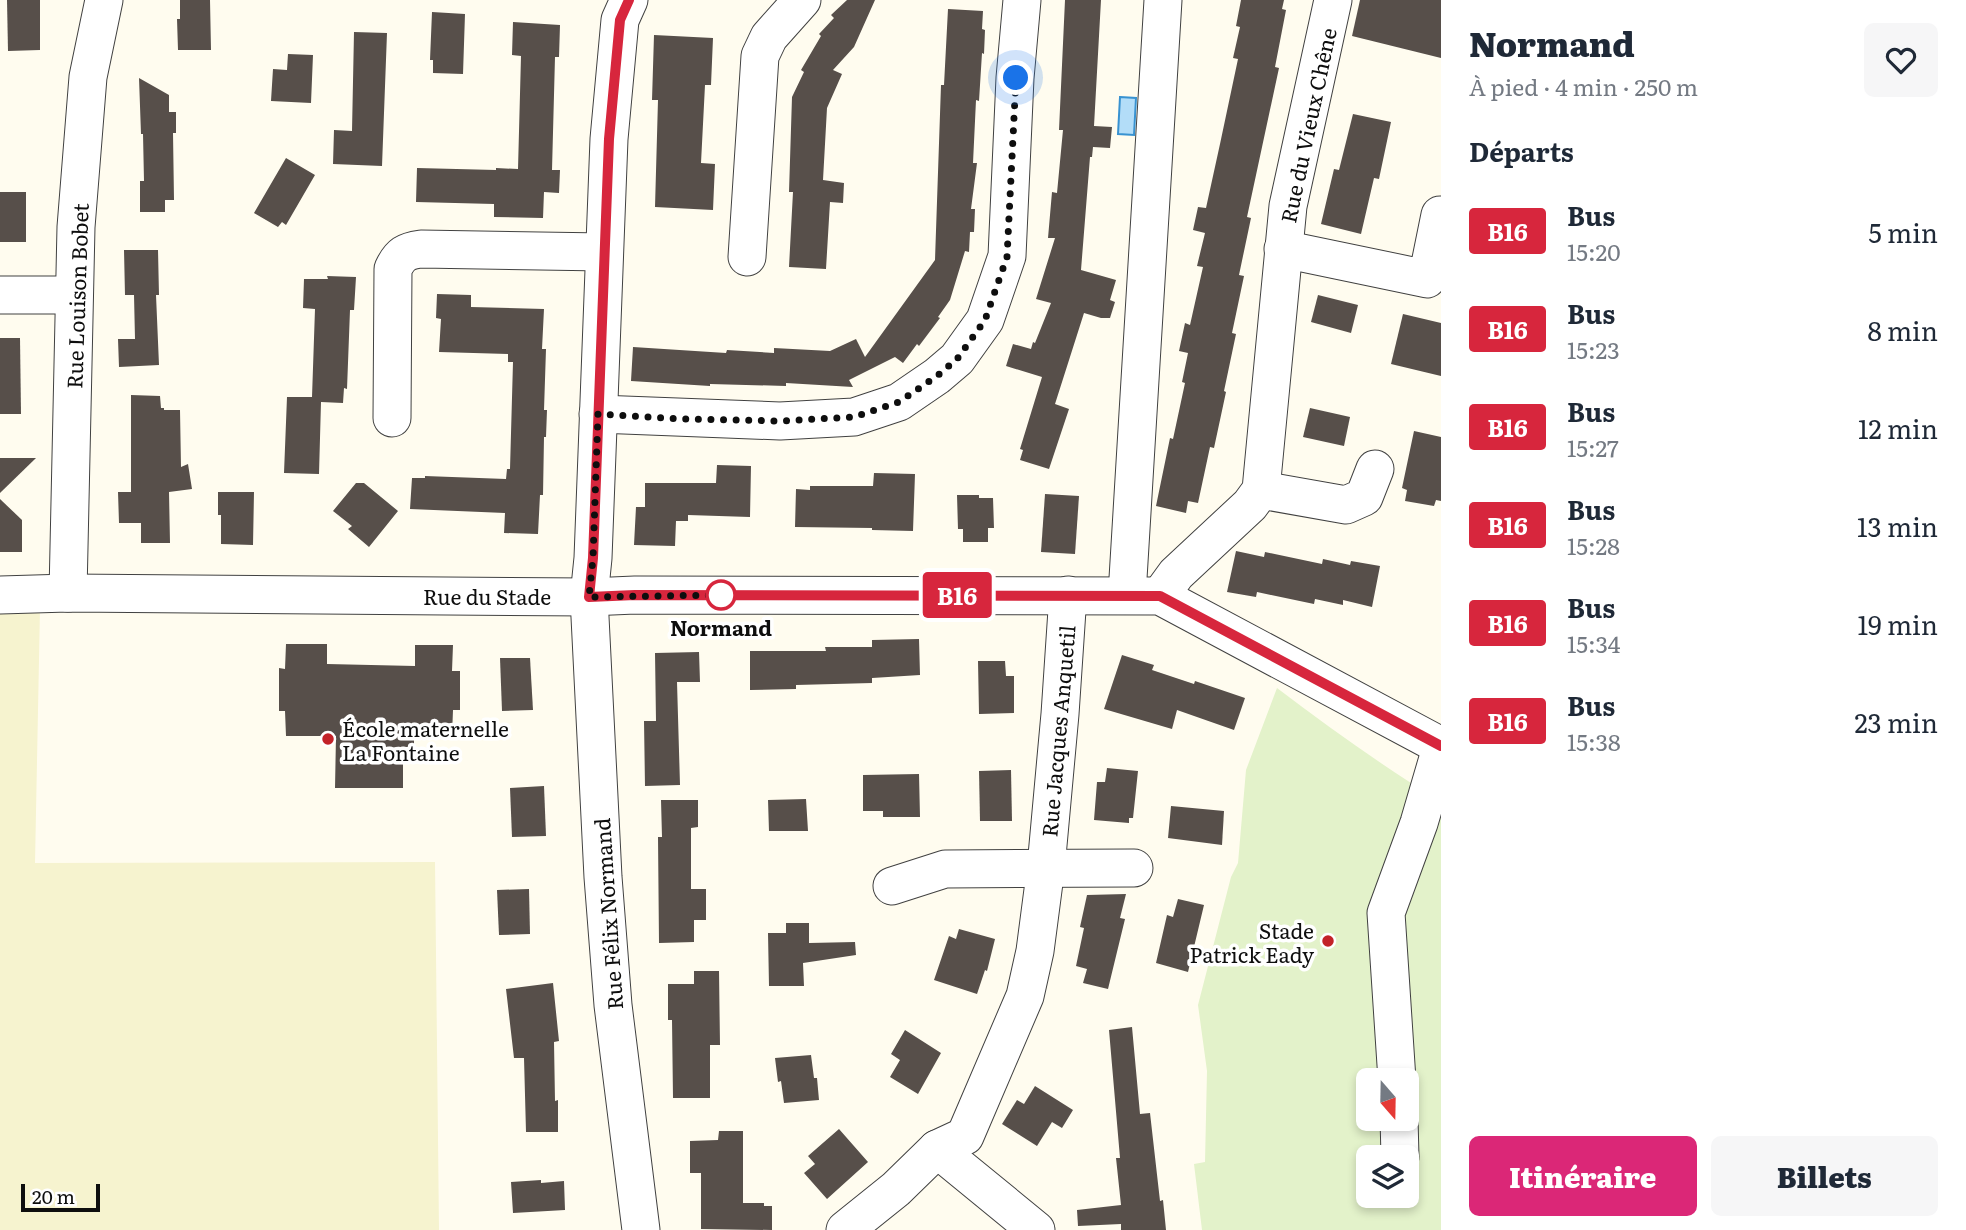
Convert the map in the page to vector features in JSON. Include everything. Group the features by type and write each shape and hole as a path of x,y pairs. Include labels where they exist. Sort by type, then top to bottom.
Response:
{"street":[{"name":"Rue Louison Bobet","path":"68,593 76,227 88,78 104,0"},
{"name":"Rue Félix Normand","path":"629,0 620,20 609,139 593,558 589,597 603,877 613,1005 641,1230"},
{"path":"747,257 760,56 769,37 802,0"},
{"path":"598,414 780,421 854,417 899,402 957,359 985,320 1007,257 1022,0"},
{"path":"1143,595 1163,0"},
{"name":"Rue du Vieux Chêne","path":"1261,490 1288,205 1333,0"},
{"name":"Rue du Vieux Chêne","path":"1283,249 1427,279 1440,215"},
{"path":"392,418 393,269 398,258 408,250 604,252"},
{"path":"0,295 74,295"},
{"path":"1143,595 1176,574 1250,506 1261,490 1346,505 1364,497 1375,469"},
{"name":"Rue Jacques Anquetil","path":"845,1230 896,1189 937,1149 965,1136 1025,996 1035,951 1046,867 1068,594"},
{"name":"Rue du Stade","path":"0,595 1143,595 1441,747"},
{"path":"1396,1068 1386,913 1419,823 1441,747"},
{"name":"Rue Jacques Anquetil","path":"892,886 944,869 1134,868"},
{"path":"937,1149 1035,1230"}],"shaded area":[{"path":"0,609 40,609 35,863 435,862 439,1230 0,1230"}],"green space":[{"name":"Stade Patrick Eady","path":"1277,688 1358,747 1441,802 1441,1230 1202,1230 1194,1164 1205,1162 1207,1071 1198,1005 1231,877 1238,863 1246,770"}],"water":[{"path":"1120,97 1136,98 1134,135 1118,134"}],"building":[{"path":"7,0 40,0 40,50 8,51"},
{"path":"180,0 210,0 211,50 178,50 177,19 180,19"},
{"path":"847,0 875,0 854,47 833,70 842,74 827,108 823,180 844,183 843,203 830,202 826,269 789,267 793,192 789,192 792,97 804,72 801,70 821,36 819,34 834,18 831,15"},
{"path":"1065,0 1101,0 1094,126 1112,127 1110,148 1093,147 1090,157 1081,270 1116,280 1110,300 1115,302 1110,318 1084,313 1055,404 1069,409 1049,469 1020,460 1023,450 1020,449 1042,377 1006,366 1013,344 1031,349 1051,303 1036,299 1055,238 1048,238 1052,192 1057,193 1063,130 1059,130"},
{"path":"1241,0 1284,0 1282,9 1286,10 1275,67 1279,68 1247,217 1251,218 1239,275 1244,276 1232,333 1236,334 1224,391 1226,392 1198,503 1188,501 1186,513 1156,506 1185,383 1182,382 1188,353 1179,351 1185,323 1190,325 1203,267 1197,266 1205,233 1193,230 1198,207 1206,208 1238,59 1233,58 1240,27 1236,26"},
{"path":"1360,0 1441,0 1441,58 1352,36"},
{"path":"948,9 983,11 984,54 982,53 979,101 976,100 973,163 977,163 971,209 975,209 974,232 970,232 969,252 965,251 950,300 919,346 917,344 903,363 895,357 849,380 853,387 786,383 786,386 710,386 631,381 633,347 726,353 727,350 774,353 774,348 830,351 856,339 865,357 935,260 941,85 944,85"},
{"path":"432,12 465,14 463,74 433,73 433,60 430,60"},
{"path":"513,22 560,25 559,57 555,57 552,170 560,170 559,193 544,192 543,218 494,217 494,204 416,202 417,168 518,169 521,56 512,55"},
{"path":"354,32 387,33 382,166 333,164 334,130 352,131"},
{"path":"654,35 713,38 711,85 705,85 701,163 715,164 713,210 655,207 658,100 652,100"},
{"path":"288,54 313,55 311,103 271,101 273,69 287,70"},
{"path":"139,78 169,95 169,112 176,112 176,133 173,133 174,200 165,200 165,212 140,212 140,181 144,181"},
{"path":"1353,114 1391,122 1379,179 1374,178 1361,234 1321,224 1334,169 1339,170"},
{"path":"286,158 315,175 286,225 282,222 278,227 254,213"},
{"path":"0,192 26,192 26,242 0,242"},
{"path":"124,250 158,250 159,295 156,295 159,365 119,367 118,339 135,339 134,295 125,295"},
{"path":"327,276 356,277 354,310 350,310 347,389 344,388 343,403 321,402 319,474 284,473 287,397 312,397 315,309 303,308 304,279 328,279"},
{"path":"437,294 471,295 471,307 544,309 542,349 546,349 544,410 547,410 543,495 540,495 538,534 504,533 505,513 410,509 412,478 425,476 506,479 507,469 510,469 513,362 508,362 508,354 439,352 441,319 436,318"},
{"path":"1318,295 1358,305 1351,333 1311,322"},
{"path":"1403,314 1441,323 1441,376 1391,364"},
{"path":"0,338 20,338 21,414 0,414"},
{"path":"131,395 160,396 161,408 180,410 181,467 188,464 192,489 169,492 170,543 141,543 141,523 119,523 118,492 131,492"},
{"path":"1310,408 1350,417 1344,446 1303,437"},
{"path":"1414,431 1441,437 1441,501 1436,500 1434,506 1405,501 1407,490 1402,488"},
{"path":"0,458 36,458 0,493"},
{"path":"717,465 751,466 750,517 688,515 688,521 676,521 675,546 634,545 636,507 645,507 645,483 716,483"},
{"path":"874,473 915,474 913,531 795,527 796,489 810,490 810,486 873,486"},
{"path":"356,483 364,483 398,511 369,547 348,529 352,526 333,511"},
{"path":"218,492 254,492 253,545 221,544"},
{"path":"1045,494 1079,496 1075,554 1041,552"},
{"path":"957,495 993,498 994,528 988,528 988,542 963,542 963,529 958,529"},
{"path":"0,499 22,520 22,552 0,552"},
{"path":"1236,551 1264,557 1265,552 1322,564 1323,559 1350,565 1351,561 1380,566 1372,607 1343,600 1343,605 1315,599 1314,604 1257,592 1256,597 1227,592"},
{"path":"919,639 920,675 872,678 872,683 796,685 796,689 750,690 750,651 826,651 825,647 872,647 872,640"},
{"path":"286,644 327,644 327,664 415,666 415,645 453,645 452,671 460,671 460,710 453,710 452,736 414,735 414,747 403,747 403,788 335,788 336,736 286,736 285,711 279,711 279,668 285,669"},
{"path":"699,652 700,682 677,682 680,785 645,786 644,721 656,721 655,653"},
{"path":"1122,655 1154,665 1152,670 1245,698 1234,730 1177,710 1172,729 1104,709"},
{"path":"500,658 530,658 533,710 502,711"},
{"path":"978,661 1005,661 1006,676 1014,676 1014,713 979,714"},
{"path":"1107,768 1138,771 1133,818 1129,818 1129,823 1094,820 1097,782 1105,782"},
{"path":"1011,770 1012,821 980,821 979,771"},
{"path":"919,774 920,817 883,817 883,811 863,811 863,775"},
{"path":"544,786 546,836 512,837 510,788"},
{"path":"806,799 808,831 769,831 768,800"},
{"path":"661,800 698,800 698,827 691,828 691,889 706,889 706,920 694,920 694,942 659,943 658,837 662,837"},
{"path":"1171,806 1224,811 1222,845 1168,838"},
{"path":"529,889 530,934 499,935 497,890"},
{"path":"1126,894 1120,918 1125,919 1108,989 1083,983 1087,969 1076,966 1087,895"},
{"path":"1178,899 1204,905 1188,972 1156,963 1167,915 1173,917"},
{"path":"786,923 809,923 809,943 855,942 856,955 803,963 804,986 769,986 768,933 786,933"},
{"path":"959,929 995,939 987,971 985,970 977,994 934,980 949,936 956,939"},
{"path":"694,971 719,971 720,1045 710,1045 710,1098 673,1098 672,1020 668,1020 668,984 694,984"},
{"path":"553,983 559,1041 554,1042 558,1132 526,1132 524,1058 514,1058 506,989"},
{"path":"1132,1027 1140,1114 1150,1113 1166,1230 1121,1230 1121,1224 1078,1226 1077,1210 1121,1205 1116,1158 1120,1158 1109,1030"},
{"path":"905,1030 941,1053 918,1094 890,1077 900,1060 891,1054"},
{"path":"811,1055 819,1100 784,1103 775,1058"},
{"path":"1035,1086 1073,1110 1062,1128 1052,1122 1037,1146 1002,1124 1017,1100 1024,1104"},
{"path":"839,1129 868,1162 827,1199 804,1173 815,1164 808,1156"},
{"path":"719,1131 743,1131 743,1203 764,1203 764,1206 772,1206 772,1230 701,1229 701,1173 690,1173 690,1141 718,1140"},
{"path":"541,1180 541,1183 564,1181 565,1210 513,1213 511,1182"}],"bus line":[{"name":"B16","path":"629,0 620,20 609,139 593,558 589,597 1068,594 1160,596 1441,746"}],"place":[{"name":"Normand","path":"721,595"},
{"name":"École maternelle La Fontaine","path":"328,739"},
{"name":"Stade Patrick Eady","path":"1328,941"}],"route":[{"path":"721,595 589,597 598,414 780,421 854,417 899,402 937,376 964,351 985,320 1007,257 1016,78"}]}
